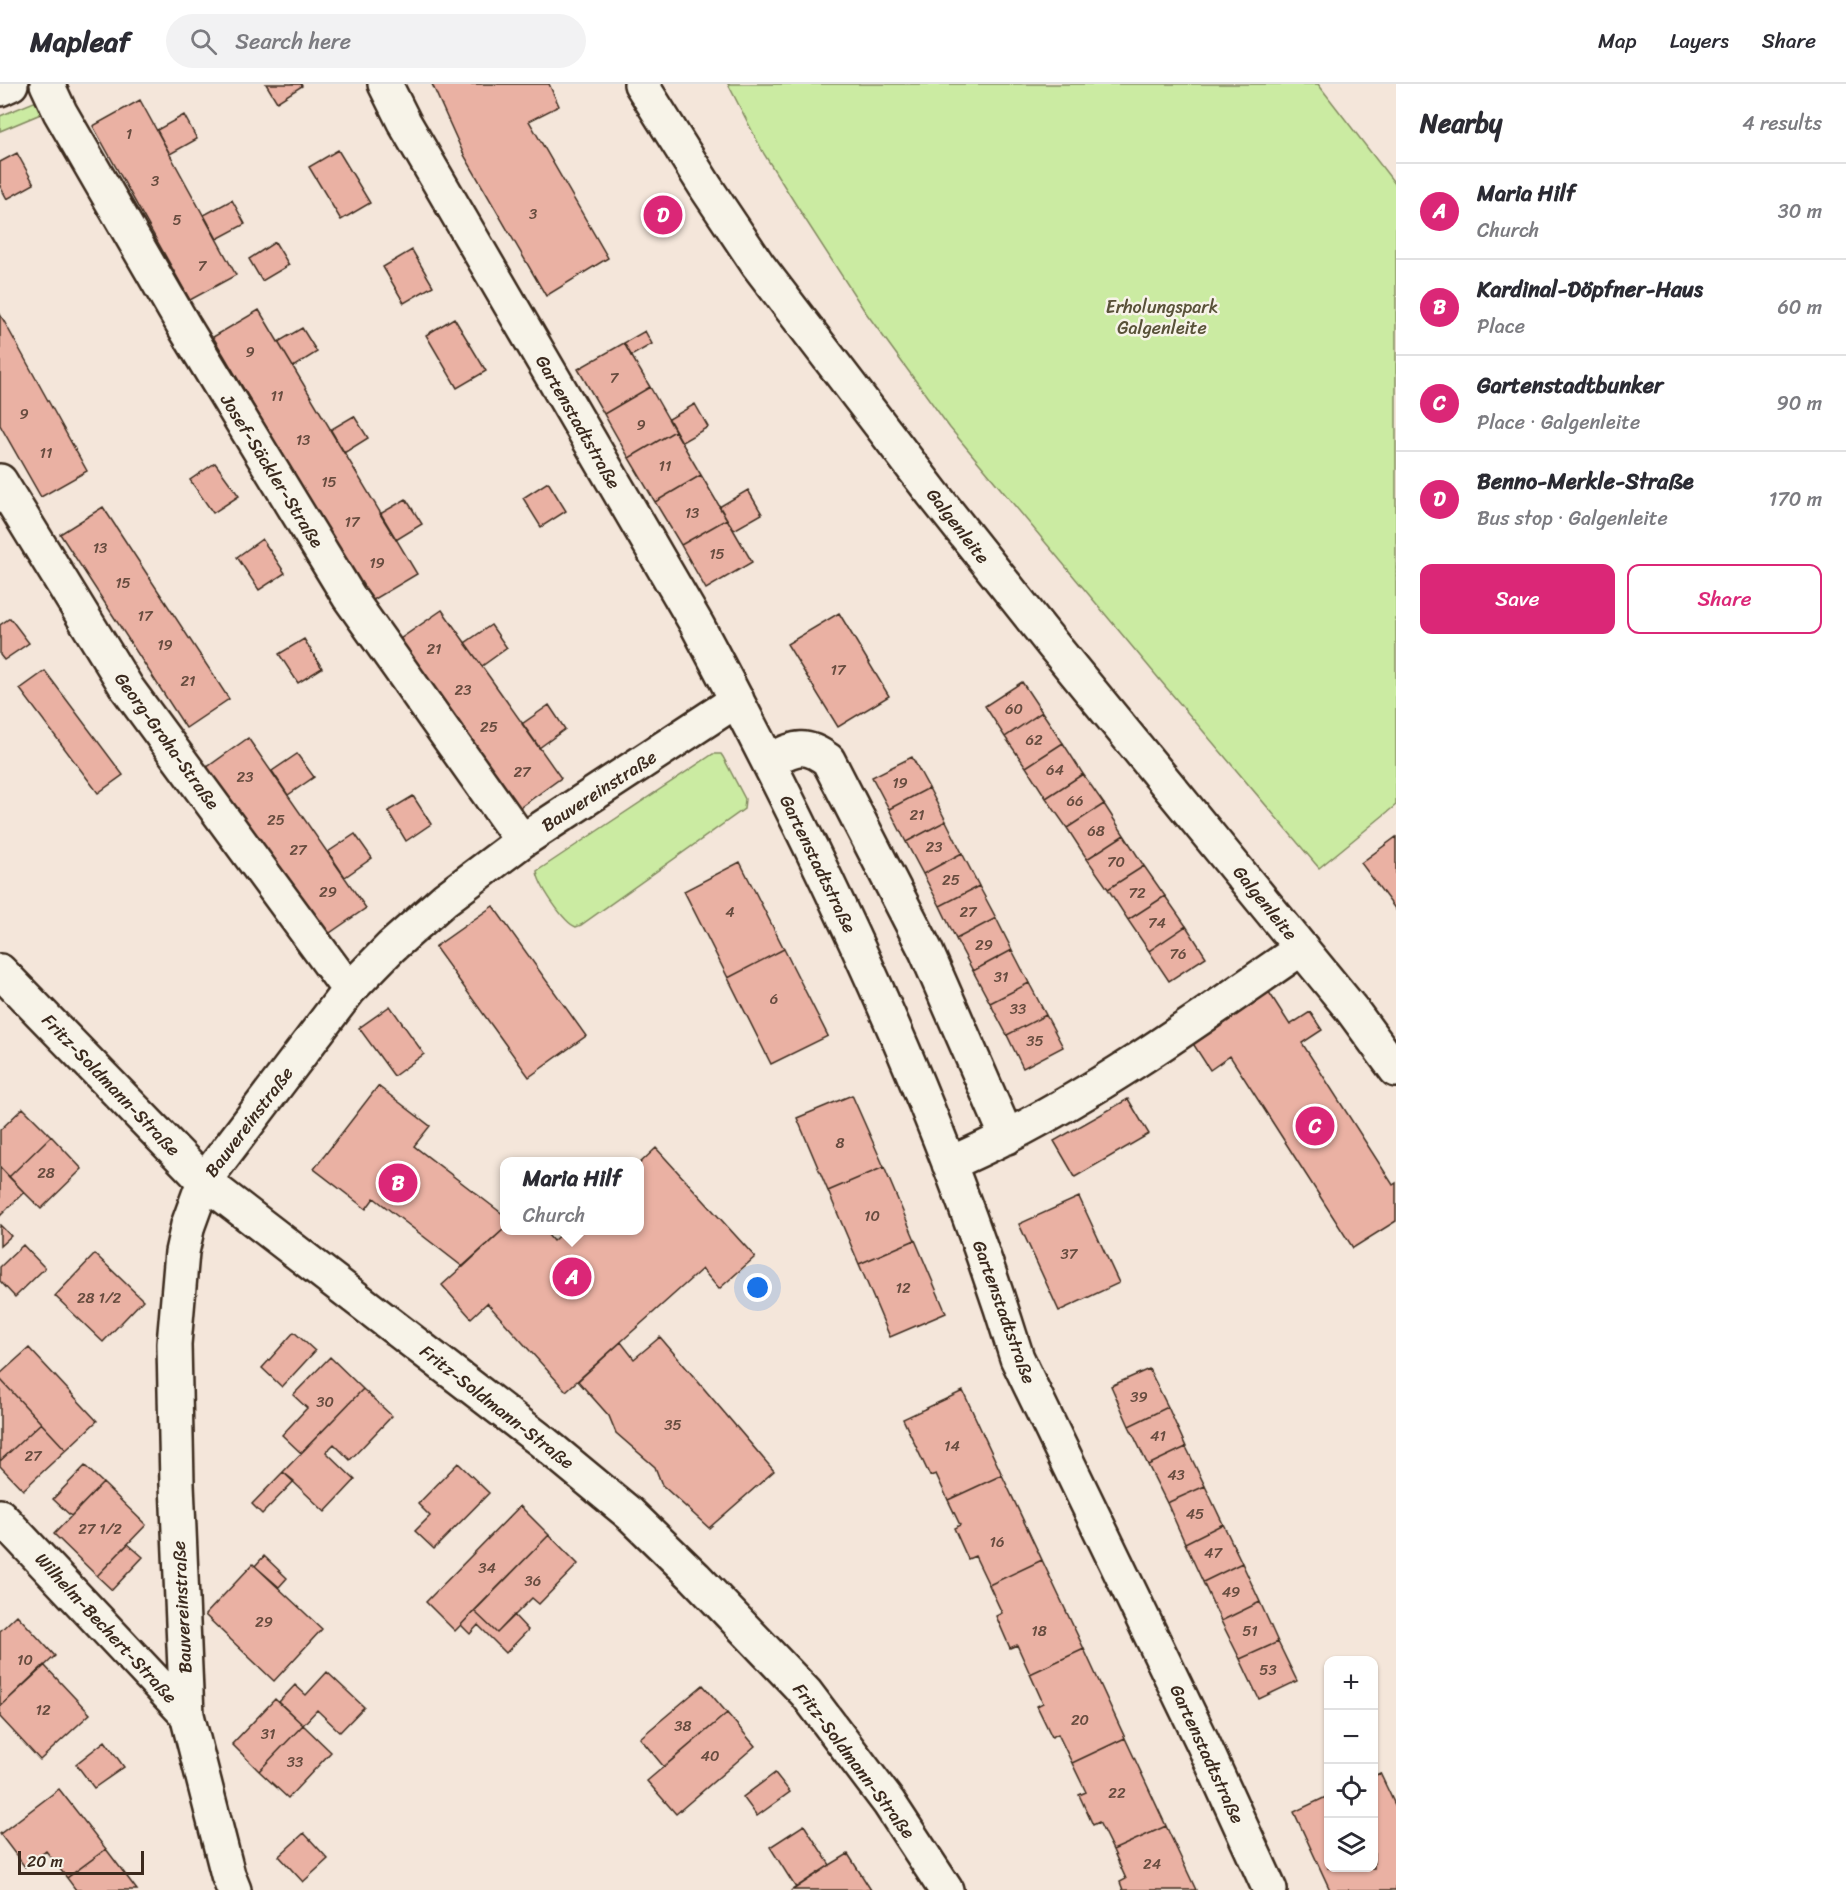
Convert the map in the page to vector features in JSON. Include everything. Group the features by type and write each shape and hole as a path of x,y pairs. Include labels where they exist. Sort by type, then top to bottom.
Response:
{"street":[{"path":"0,89 11,84"},
{"name":"Josef-Säckler-Straße","path":"47,84 60,112 184,328 349,597 522,841"},
{"name":"Gartenstadtstraße","path":"385,84 404,122 697,626 737,700 842,910 889,1014 949,1164 1000,1303 1017,1358 1202,1741 1270,1890"},
{"name":"Galgenleite","path":"641,84 758,265 933,494 1053,645 1352,1010 1396,1070"},
{"name":"Georg-Groha-Straße","path":"0,481 127,688 349,990"},
{"name":"Bauvereinstraße","path":"227,1885 187,1715 177,1484 174,1344 182,1252 204,1181 349,990 391,947 445,898 522,841 737,700"},
{"path":"768,761 796,748 814,750 828,760 926,951 1007,1137"},
{"name":"Galgenleite","path":"949,1164 1007,1137 1093,1088 1302,948"},
{"name":"Fritz-Soldmann-Straße","path":"0,971 204,1181 543,1442 630,1514 806,1693 889,1803 946,1890"},
{"name":"Wilhelm-Bechert-Straße","path":"0,1515 187,1715"}],"green space":[{"name":"Erholungspark Galgenleite","path":"728,84 1318,84 1396,185 1396,805 1319,868 950,428 864,310 798,208 764,154"},
{"path":"34,102 39,105 43,113 0,131 0,116"},
{"path":"713,754 721,754 723,757 745,799 744,809 581,925 576,927 571,924 552,902 537,871"}],"building":[{"path":"266,84 301,84 302,86 277,102"},
{"path":"432,84 549,84 559,106 529,121 608,258 546,296 464,155"},
{"path":"140,100 236,275 190,300 93,126"},
{"path":"184,115 197,139 170,154 157,130"},
{"path":"338,150 370,203 341,220 309,167"},
{"path":"17,153 34,184 7,199 0,186 0,162"},
{"path":"232,200 245,224 217,239 204,215"},
{"path":"275,242 289,265 262,281 249,259"},
{"path":"412,250 433,286 404,303 383,267"},
{"path":"259,310 417,574 370,602 213,337"},
{"path":"0,314 87,471 41,497 0,425"},
{"path":"454,318 486,371 457,388 426,335"},
{"path":"302,328 317,352 293,367 278,342"},
{"path":"645,331 652,344 631,356 624,343"},
{"path":"624,343 650,387 604,414 578,369"},
{"path":"650,387 675,431 629,458 604,414"},
{"path":"695,404 708,427 682,442 669,419"},
{"path":"354,416 368,438 344,453 330,430"},
{"path":"675,431 701,475 655,502 629,458"},
{"path":"215,463 239,496 213,513 190,480"},
{"path":"701,475 727,519 681,545 655,502"},
{"path":"548,482 566,511 541,527 523,498"},
{"path":"748,490 762,514 734,530 719,507"},
{"path":"406,499 422,524 396,540 380,514"},
{"path":"103,507 229,699 186,728 60,534"},
{"path":"727,519 752,562 706,589 681,545"},
{"path":"262,539 285,573 259,590 237,557"},
{"path":"442,610 561,778 518,809 400,639"},
{"path":"839,613 889,696 838,727 787,644"},
{"path":"10,618 29,643 4,660 0,655 0,625"},
{"path":"491,625 507,648 482,666 465,643"},
{"path":"304,639 322,668 298,683 279,654"},
{"path":"45,671 123,775 98,793 20,689"},
{"path":"1022,682 1042,712 1005,737 985,706"},
{"path":"549,705 565,729 539,748 522,724"},
{"path":"1042,712 1063,743 1026,767 1005,737"},
{"path":"248,738 366,908 324,937 206,768"},
{"path":"1063,743 1083,774 1046,798 1026,767"},
{"path":"297,754 314,777 288,795 272,771"},
{"path":"912,757 929,788 889,809 872,777"},
{"path":"1083,774 1104,804 1067,828 1046,798"},
{"path":"929,788 946,821 906,842 889,809"},
{"path":"413,796 431,824 406,841 388,811"},
{"path":"1104,804 1124,835 1087,859 1067,828"},
{"path":"946,821 962,853 923,874 906,842"},
{"path":"355,834 372,858 345,877 328,852"},
{"path":"1124,835 1144,866 1108,889 1087,859"},
{"path":"1396,837 1396,910 1361,863"},
{"path":"962,853 979,886 940,906 923,874"},
{"path":"740,862 784,949 728,978 684,891"},
{"path":"1144,866 1165,896 1128,920 1108,889"},
{"path":"979,886 996,918 956,939 940,906"},
{"path":"1165,896 1186,926 1149,951 1128,920"},
{"path":"493,906 586,1036 529,1077 435,947"},
{"path":"996,918 1012,950 973,971 956,939"},
{"path":"1186,926 1206,957 1169,981 1149,951"},
{"path":"784,949 828,1036 771,1064 728,978"},
{"path":"1012,950 1029,983 990,1003 973,971"},
{"path":"1029,983 1046,1015 1007,1035 990,1003"},
{"path":"1267,989 1290,1025 1310,1012 1322,1030 1302,1043 1393,1185 1396,1183 1396,1221 1353,1248 1230,1056 1210,1070 1190,1039"},
{"path":"390,1006 424,1054 394,1076 359,1028"},
{"path":"1046,1015 1063,1047 1023,1068 1007,1035"},
{"path":"378,1086 430,1126 414,1146 500,1212 500,1233 463,1267 374,1198 366,1209 314,1169"},
{"path":"852,1095 884,1167 828,1191 797,1118"},
{"path":"1128,1099 1149,1134 1075,1177 1054,1141"},
{"path":"23,1108 51,1136 9,1177 0,1167 0,1130"},
{"path":"51,1136 82,1169 41,1209 9,1177"},
{"path":"656,1148 755,1257 719,1289 702,1269 566,1391 487,1303 471,1318 442,1285 500,1233 500,1235 548,1235 553,1241 560,1235 644,1235 644,1159"},
{"path":"0,1167 24,1192 0,1216"},
{"path":"884,1167 915,1240 859,1264 828,1191"},
{"path":"1079,1197 1119,1283 1059,1311 1019,1224"},
{"path":"0,1225 11,1236 0,1246"},
{"path":"915,1240 946,1313 890,1337 859,1264"},
{"path":"23,1245 45,1268 15,1297 0,1281 0,1267"},
{"path":"95,1254 143,1300 103,1342 55,1296"},
{"path":"294,1332 315,1351 282,1387 262,1368"},
{"path":"660,1337 774,1471 709,1528 662,1485 655,1467 616,1433 609,1416 578,1381 621,1342 634,1359"},
{"path":"29,1348 97,1421 66,1450 0,1379 0,1374"},
{"path":"330,1357 363,1389 301,1453 282,1435 307,1408 293,1395"},
{"path":"1149,1369 1168,1407 1129,1426 1111,1386"},
{"path":"0,1379 41,1423 0,1461"},
{"path":"363,1389 392,1416 350,1460 334,1444 326,1452 355,1480 325,1512 283,1472"},
{"path":"963,1391 1002,1475 948,1500 936,1474 930,1476 903,1419"},
{"path":"1168,1407 1186,1447 1148,1465 1129,1426"},
{"path":"41,1423 66,1450 23,1490 0,1466 0,1461"},
{"path":"1186,1447 1205,1486 1167,1503 1148,1465"},
{"path":"458,1463 489,1493 434,1549 415,1531 430,1516 418,1504"},
{"path":"85,1466 103,1483 71,1516 53,1499"},
{"path":"283,1472 294,1481 262,1514 252,1504"},
{"path":"1002,1475 1042,1560 989,1585 975,1556 968,1559 954,1528 960,1525 948,1500"},
{"path":"103,1483 146,1525 97,1576 54,1534"},
{"path":"1205,1486 1223,1524 1185,1543 1167,1503"},
{"path":"520,1506 549,1535 455,1631 426,1602"},
{"path":"1223,1524 1242,1563 1203,1582 1185,1543"},
{"path":"549,1535 578,1564 539,1604 532,1598 497,1633 474,1611"},
{"path":"128,1544 143,1557 112,1590 97,1576"},
{"path":"264,1556 287,1578 279,1587 255,1566"},
{"path":"1042,1560 1084,1649 1030,1674 1017,1645 1010,1648 996,1616 1002,1613 989,1585"},
{"path":"1242,1563 1260,1602 1221,1621 1203,1582"},
{"path":"253,1564 322,1629 274,1681 205,1615"},
{"path":"1260,1602 1278,1642 1240,1659 1221,1621"},
{"path":"474,1611 497,1633 514,1615 528,1630 506,1653 478,1625 470,1634 461,1625"},
{"path":"17,1615 55,1656 0,1707 0,1631"},
{"path":"1278,1642 1297,1681 1259,1699 1240,1659"},
{"path":"1084,1649 1125,1738 1072,1763 1058,1734 1052,1737 1037,1706 1043,1703 1030,1674"},
{"path":"44,1665 90,1714 40,1760 0,1717 0,1707"},
{"path":"327,1672 364,1707 340,1732 317,1710 303,1725 279,1702 295,1685 306,1695"},
{"path":"703,1685 727,1713 664,1767 640,1738"},
{"path":"275,1699 303,1725 259,1771 232,1744"},
{"path":"727,1713 755,1746 676,1814 647,1781"},
{"path":"303,1725 331,1752 288,1798 259,1771"},
{"path":"1125,1738 1166,1826 1113,1850 1099,1822 1093,1825 1079,1795 1086,1792 1072,1763"},
{"path":"105,1741 124,1767 94,1788 76,1764"},
{"path":"775,1773 790,1792 757,1816 743,1797"},
{"path":"1380,1773 1396,1807 1396,1890 1330,1890 1294,1812 1324,1798 1324,1872 1378,1872 1378,1774"},
{"path":"59,1789 106,1849 67,1878 46,1851 25,1867 0,1834"},
{"path":"804,1825 830,1865 796,1888 770,1847"},
{"path":"1166,1826 1196,1890 1123,1890 1120,1882 1126,1879 1113,1850"},
{"path":"304,1833 328,1859 303,1882 279,1856"},
{"path":"106,1849 137,1890 76,1890 67,1878"},
{"path":"848,1854 871,1890 792,1890 830,1865"}],"place":[{"name":"Benno-Merkle-Straße","path":"663,215"},
{"name":"Gartenstadtbunker","path":"1315,1126"},
{"name":"Kardinal-Döpfner-Haus","path":"398,1183"},
{"name":"Maria Hilf","path":"572,1277"}]}
